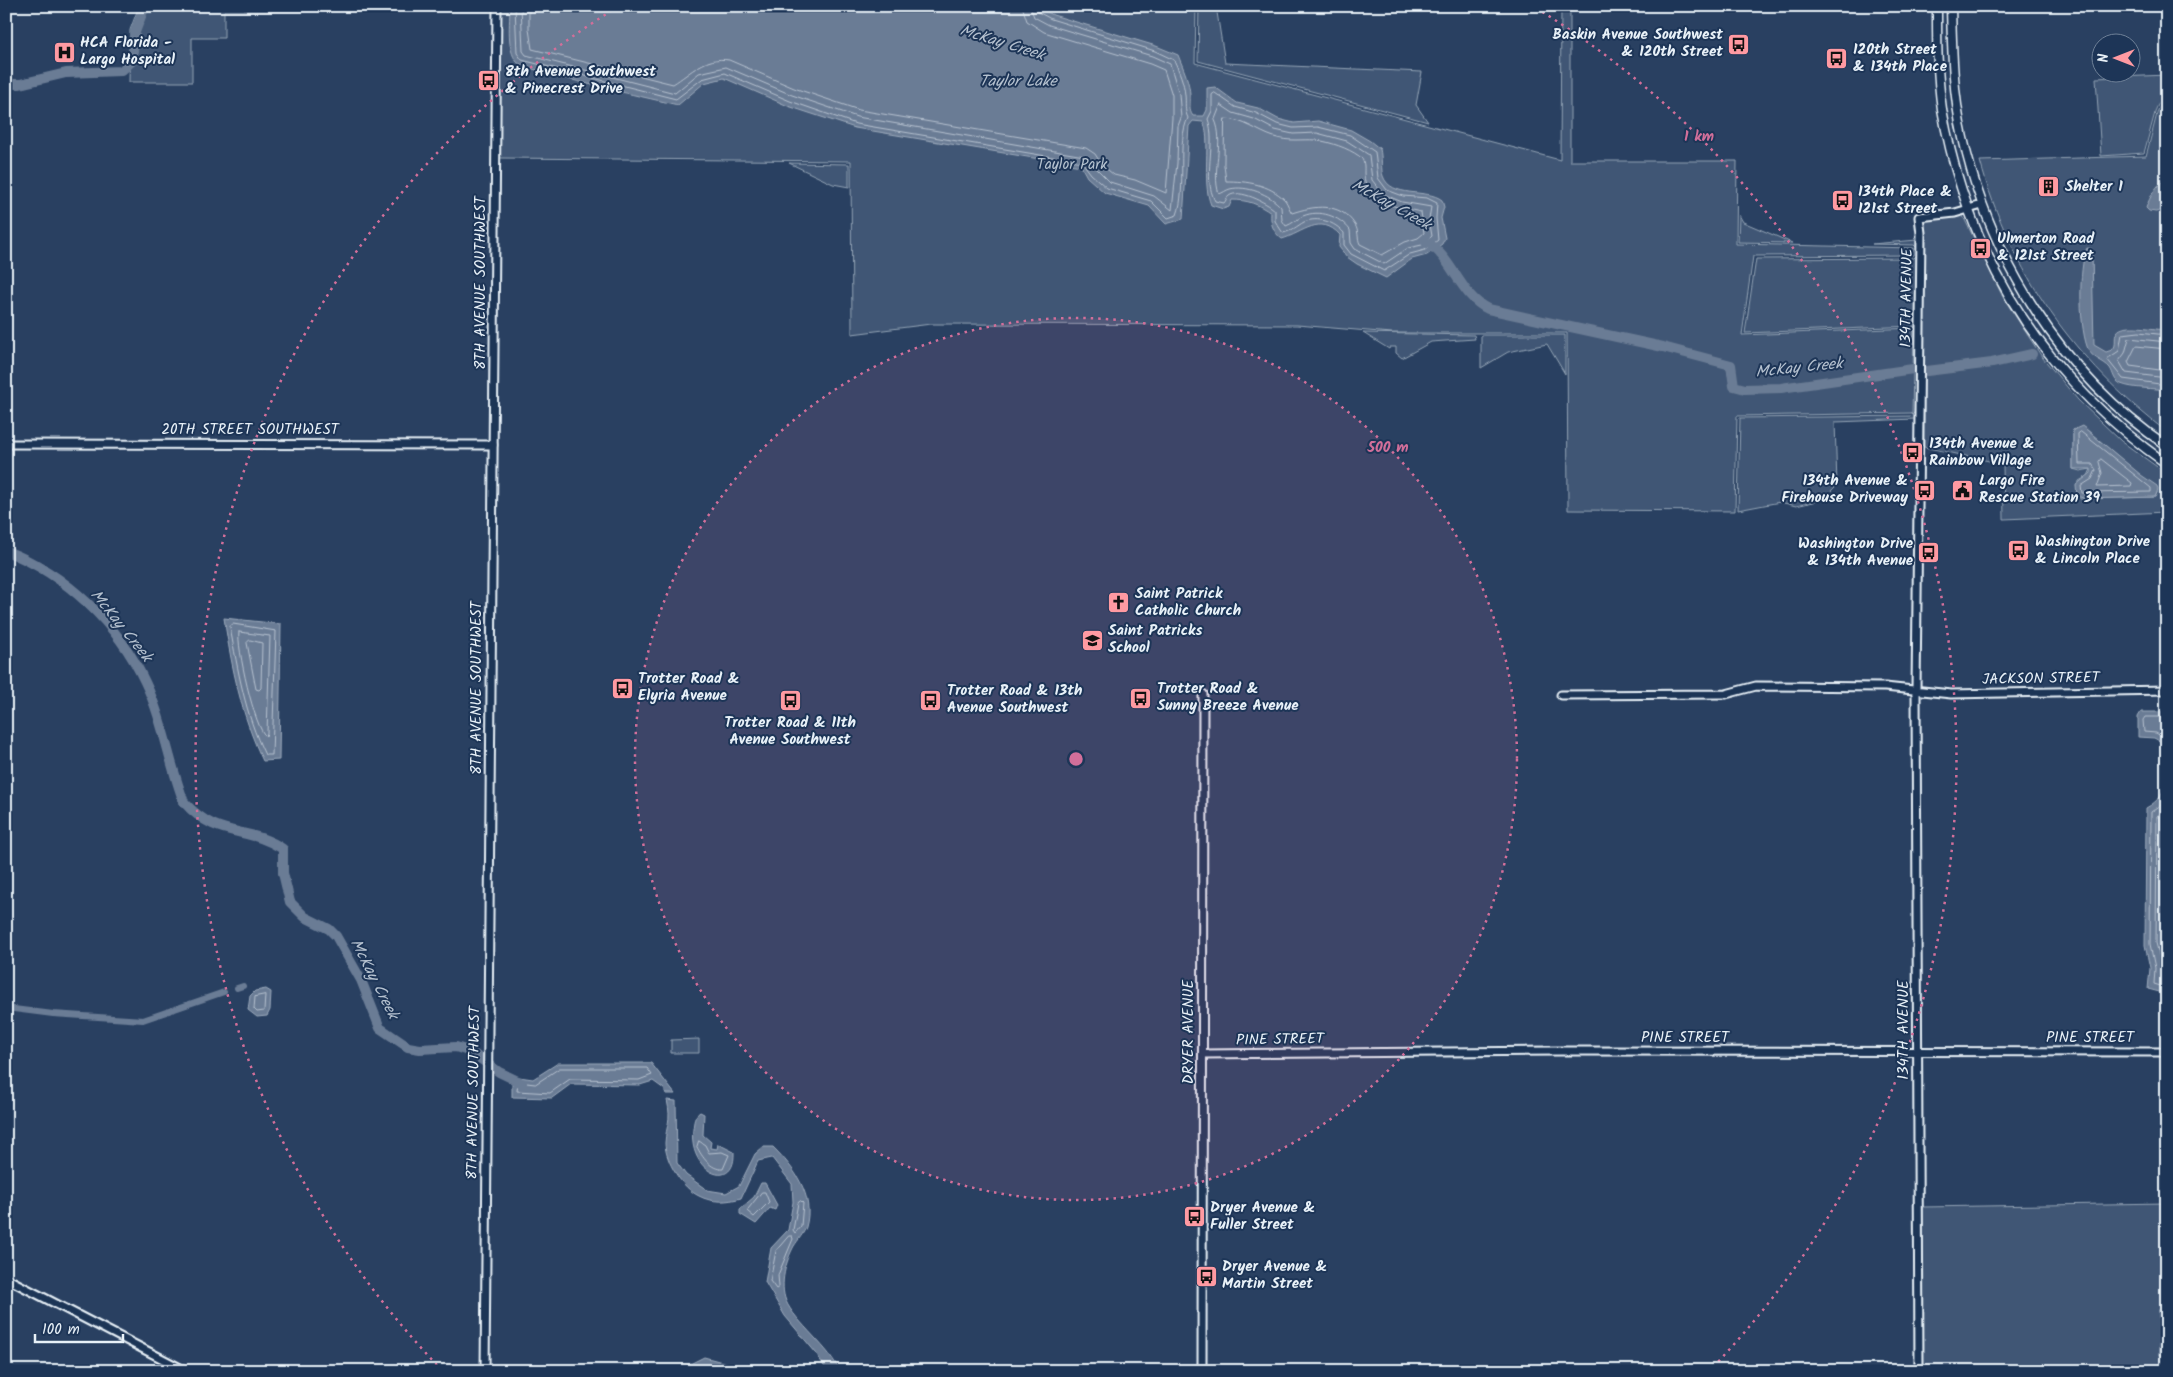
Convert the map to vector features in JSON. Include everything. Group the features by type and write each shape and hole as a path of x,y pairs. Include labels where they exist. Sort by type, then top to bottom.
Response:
{"main road":[{"path":"1936,6 1942,107 1957,176 1967,209 2009,298 2046,352 2084,396 2109,420 2167,464"},
{"path":"1951,6 1956,98 1963,137 1982,205 2012,273 2063,348 2125,413 2167,446"}],"street":[{"name":"8TH AVENUE SOUTHWEST","path":"485,1371 497,6"},
{"path":"1967,209 1982,205"},
{"name":"134TH AVENUE","path":"1919,1371 1916,690 1921,234 1919,217 1967,209"},
{"name":"20TH STREET SOUTHWEST","path":"6,444 493,445"},
{"name":"JACKSON STREET","path":"1561,695 1726,694 1756,686 1885,687 1951,694 2167,690"},
{"name":"DRYER AVENUE","path":"1202,1371 1203,694"},
{"name":"PINE STREET","path":"1203,1054 2167,1052"},
{"path":"6,1278 186,1371"}],"green space":[{"path":"139,6 489,6 489,11 224,11 224,38 192,38 192,82 129,82 130,30"},
{"name":"Taylor Park","path":"501,6 1196,6 1195,63 1560,160 1561,6 1570,6 1570,161 1737,161 1736,244 1914,248 1914,255 1753,256 1742,335 1914,328 1912,413 1737,416 1735,511 1568,510 1567,333 1392,333 1297,325 931,324 852,334 851,161 500,158"},
{"path":"1199,6 1216,6 1225,63 1422,72 1416,105 1428,122 1198,61"},
{"path":"2167,75 2167,87 2156,109 2144,153 2101,156 2096,82 2140,82 2140,76"},
{"path":"2167,91 2167,432 2134,405 2104,376 2076,345 2051,312 2028,277 2009,240 1993,202 1980,161 2146,156 2158,110"},
{"path":"789,163 849,164 849,187 833,184"},
{"path":"1962,214 2003,297 2042,357 2078,400 2121,441 2167,474 2167,512 2004,519 2003,464 1924,447 1923,220","holes":["2085,428 2158,491 2155,497 2080,499 2079,481 2088,476 2091,469 2080,471 2073,469 2073,430"]},
{"path":"1739,215 1743,222 1792,243 1738,242"},
{"path":"1917,240 1917,248 1914,245 1872,244"},
{"path":"1917,255 1917,328 1913,326 1745,333 1756,259 1914,258"},
{"path":"1363,333 1474,335 1475,339 1431,342 1402,358 1396,353 1396,347 1390,347 1389,349"},
{"path":"1481,335 1565,335 1565,374 1547,344 1508,352 1481,368"},
{"path":"1916,345 1916,419 1835,422 1837,485 1822,500 1796,506 1780,502 1738,510 1740,418 1911,416 1914,413"},
{"path":"699,1039 699,1053 671,1053 671,1040"},
{"path":"2167,1203 2167,1371 1923,1371 1923,1207"}],"water":[{"name":"Taylor Lake","path":"510,6 1037,6 1053,15 1156,46 1178,55 1189,86 1190,109 1193,116 1204,116 1207,110 1207,88 1215,87 1237,103 1258,108 1278,119 1294,123 1318,121 1351,130 1380,149 1382,174 1387,183 1393,188 1401,191 1428,194 1442,200 1444,207 1441,218 1445,238 1442,244 1427,255 1412,259 1386,278 1347,257 1339,247 1340,235 1333,229 1318,225 1282,239 1273,227 1271,213 1257,205 1232,200 1229,207 1223,209 1211,205 1207,184 1207,138 1203,122 1193,121 1189,126 1183,219 1166,224 1149,206 1105,193 1087,177 1081,166 855,128 788,106 724,78 704,83 678,105 592,85 542,72 517,62 510,43"},
{"path":"2167,179 2167,208 2156,212 2149,211 2146,208 2152,195 2157,187"},
{"path":"2087,248 2092,249 2094,345 2106,352 2112,350 2115,346 2117,332 2126,327 2167,330 2167,390 2137,388 2121,384 2115,379 2110,368 2089,351 2083,330 2081,300 2082,269"},
{"path":"2082,426 2157,486 2158,490 2155,497 2086,499 2077,496 2076,485 2091,473 2091,469 2073,469 2073,430"},
{"path":"224,618 281,624 279,760 263,761 255,744 238,691"},
{"path":"2141,712 2167,712 2167,994 2148,989 2150,968 2145,945 2146,808 2155,802 2164,788 2163,743 2154,738 2138,737 2138,717"},
{"path":"266,989 271,992 270,1010 267,1016 257,1017 248,1010 250,996 255,991"},
{"path":"558,1063 651,1063 675,1094 666,1094 664,1089 653,1081 640,1085 571,1084 552,1098 512,1097 512,1076 533,1079"},
{"path":"667,1100 676,1101 677,1163 686,1175 707,1190 726,1193 739,1186 755,1154 763,1147 773,1147 795,1173 805,1193 808,1215 806,1227 788,1259 783,1280 784,1294 790,1309 829,1354 839,1371 827,1371 816,1353 785,1316 765,1282 771,1248 788,1230 793,1202 792,1184 772,1158 758,1161 741,1198 715,1201 693,1192 681,1180 668,1158 665,1143 669,1118"},
{"path":"700,1112 704,1114 703,1135 711,1142 710,1148 717,1149 718,1144 734,1152 733,1165 728,1172 720,1174 712,1172 697,1157 693,1144 693,1129 695,1117"},
{"path":"761,1183 765,1183 777,1205 775,1210 770,1208 756,1224 740,1214 740,1209 754,1197"},
{"path":"2159,1310 2167,1310 2167,1355 2159,1355"},
{"path":"704,1357 730,1364 731,1371 682,1371 682,1368"}],"waterway":[{"name":"McKay Creek","path":"6,84 20,84 66,73 121,71 132,61 135,32 145,6"},
{"name":"McKay Creek","path":"1425,241 1443,256 1470,295 1488,309 1663,347 1731,365 1734,386 1745,389 1781,388 1913,369"},
{"name":"McKay Creek","path":"1927,371 1992,363 2032,354"},
{"name":"McKay Creek","path":"6,551 28,561 69,587 88,603 120,640 134,661 151,696 184,802 196,814 208,822 257,837 283,849 283,873 290,902 305,917 329,929 336,936 361,980 380,1028 408,1047 420,1049 456,1047 471,1052 499,1072 522,1083"},
{"path":"237,988 243,986"},
{"path":"6,1008 53,1014 143,1020 224,992"}],"place":[{"name":"Baskin Avenue Southwest & 120th Street","path":"1739,44"},
{"name":"HCA Florida - Largo Hospital","path":"64,52"},
{"name":"120th Street & 134th Place","path":"1837,59"},
{"name":"8th Avenue Southwest & Pinecrest Drive","path":"489,81"},
{"name":"Shelter 1","path":"2049,187"},
{"name":"134th Place & 121st Street","path":"1842,201"},
{"name":"Ulmerton Road & 121st Street","path":"1981,248"},
{"name":"134th Avenue & Rainbow Village","path":"1913,453"},
{"name":"134th Avenue & Firehouse Driveway","path":"1924,490"},
{"name":"Largo Fire Rescue Station 39","path":"1963,490"},
{"name":"Washington Drive & Lincoln Place","path":"2019,551"},
{"name":"Washington Drive & 134th Avenue","path":"1929,553"},
{"name":"Saint Patrick Catholic Church","path":"1119,603"},
{"name":"Saint Patricks School","path":"1092,640"},
{"name":"Trotter Road & Elyria Avenue","path":"622,688"},
{"name":"Trotter Road & Sunny Breeze Avenue","path":"1141,698"},
{"name":"Trotter Road & 11th Avenue Southwest","path":"790,700"},
{"name":"Trotter Road & 13th Avenue Southwest","path":"931,700"},
{"name":"Dryer Avenue & Fuller Street","path":"1194,1217"},
{"name":"Dryer Avenue & Martin Street","path":"1206,1276"}]}
